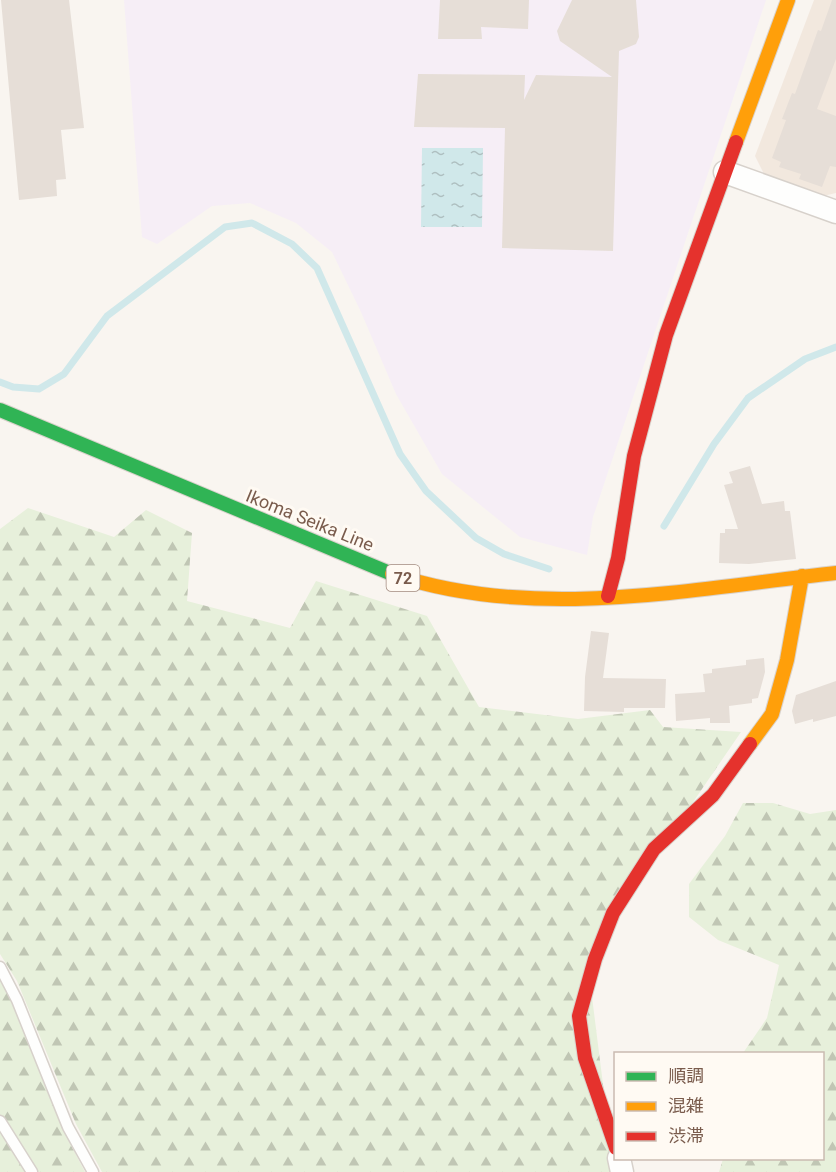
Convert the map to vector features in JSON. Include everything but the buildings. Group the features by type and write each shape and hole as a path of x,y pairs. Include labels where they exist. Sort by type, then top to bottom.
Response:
{"street":[{"path":"608,596 618,558 634,456 666,335 789,0"},
{"path":"725,172 836,212"},
{"name":"Ikoma Seika Line","path":"0,410 417,584 471,593 539,600 697,589 836,573"},
{"path":"614,1146 585,1058 579,1016 595,959 613,913 654,849 713,795 772,714 788,660 802,576"}],"lane":[{"path":"0,967 17,1000 69,1127 93,1172"},
{"path":"0,1121 33,1172"}],"shaded area":[{"path":"124,0 766,0 593,517 587,555 520,537 442,474 396,394 332,252 296,223 250,203 212,206 157,244 142,237"},
{"path":"814,0 836,0 836,193 823,196 764,174 755,156"}],"green space":[{"path":"28,508 114,537 146,510 192,533 187,601 290,628 316,581 427,616 479,707 578,719 650,710 663,727 741,732 587,957 614,1172 102,1172 76,1124 17,981 0,954 0,529"},
{"path":"743,803 773,803 810,814 836,810 836,1172 719,1172 723,1160 824,1160 824,1052 744,1052 767,1018 779,965 718,940 689,917 689,884 725,836"},
{"path":"0,980 12,1003 63,1130 85,1172 0,1172"}],"water":[{"path":"422,148 483,148 482,227 421,227"}],"waterway":[{"path":"0,382 13,387 39,389 64,374 107,316 225,227 252,223 292,244 317,268 400,454 426,491 476,538 504,554 549,569"},
{"path":"664,526 714,444 748,398 805,359 836,347"}],"traffic: fast":[{"path":"0,410 392,574"}],"traffic: slow":[{"path":"736,142 788,0"},
{"path":"392,574 446,588 501,596 556,599 612,598 669,593 836,573"},
{"path":"750,744 772,714 787,660 802,576"}],"traffic: jam":[{"path":"608,596 618,558 634,456 666,335 736,142"},
{"path":"614,1142 585,1058 579,1016 595,959 613,913 654,849 713,795 750,744"}]}
